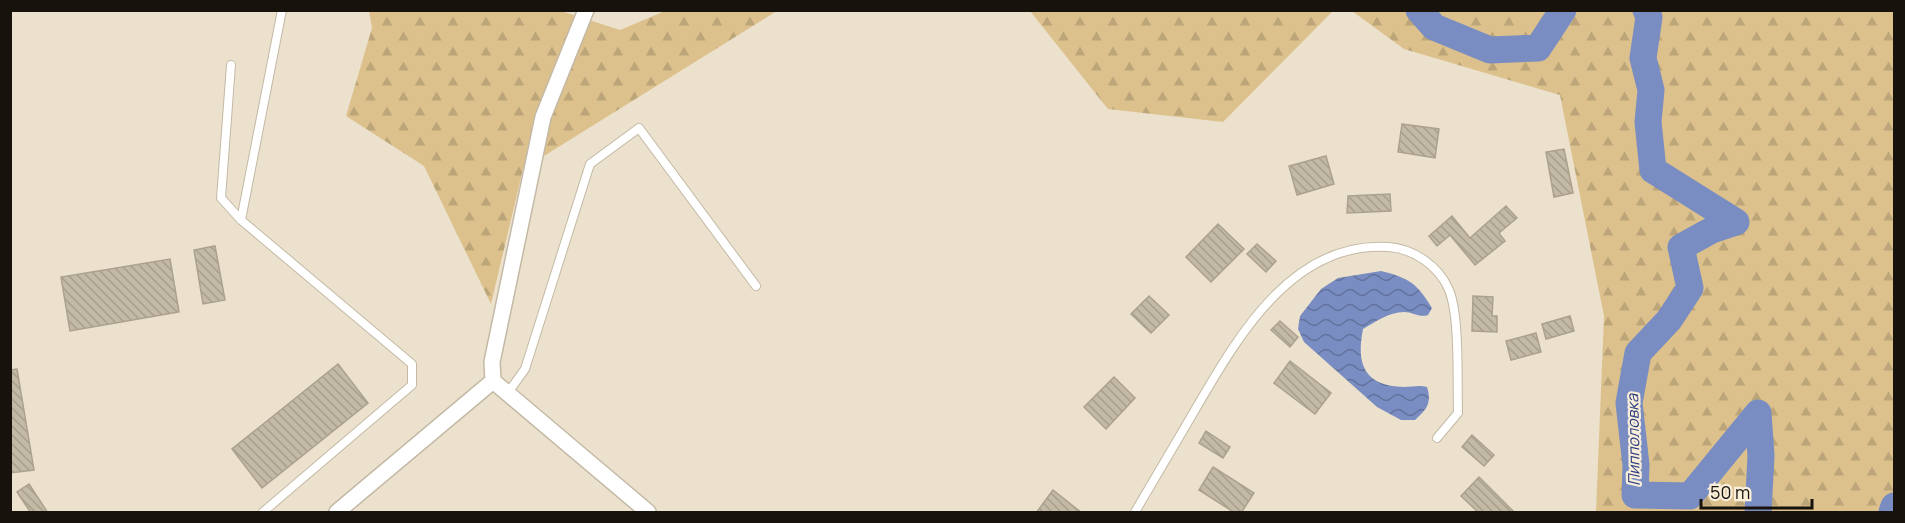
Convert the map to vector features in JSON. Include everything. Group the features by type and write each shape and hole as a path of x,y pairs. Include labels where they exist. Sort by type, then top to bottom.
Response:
{"street":[{"path":"586,10 543,117 492,362 493,381 648,513"},
{"path":"337,513 493,381"}],"lane":[{"path":"242,220 282,10"},
{"path":"231,65 221,198 242,220 412,364 412,385 263,513"},
{"path":"507,394 525,369 590,164 639,128 756,286"},
{"path":"1135,513 1227,354 1261,310 1291,280 1329,256 1374,246 1405,249 1431,265 1449,290 1456,329 1458,413 1437,438"}],"green space":[{"path":"369,11 561,11 620,30 665,11 777,11 523,169 491,304 424,166 346,116 372,28"},
{"path":"1030,11 1333,11 1223,122 1108,109"},
{"path":"1352,11 1894,11 1894,512 1596,512 1604,316 1560,95 1404,49"}],"water":[{"path":"1381,271 1399,276 1417,287 1432,308 1425,316 1404,312 1382,318 1363,329 1361,342 1362,362 1372,377 1390,386 1427,387 1429,397 1427,405 1415,420 1401,420 1377,407 1304,342 1298,329 1300,316 1321,289 1338,278"}],"building":[{"path":"1402,124 1439,129 1435,158 1398,152"},
{"path":"1564,149 1573,193 1554,197 1546,152"},
{"path":"1326,156 1334,184 1297,195 1289,166"},
{"path":"1390,194 1391,211 1347,213 1348,196"},
{"path":"1506,206 1517,218 1499,233 1505,241 1475,265 1450,235 1437,246 1429,236 1452,216 1470,238"},
{"path":"1218,224 1244,249 1211,282 1186,257"},
{"path":"1257,244 1276,261 1266,272 1247,254"},
{"path":"215,246 225,300 203,304 194,250"},
{"path":"170,259 179,312 70,331 61,277"},
{"path":"1149,296 1169,315 1151,333 1131,314"},
{"path":"1473,296 1493,297 1492,316 1497,316 1497,332 1472,331"},
{"path":"1570,316 1574,331 1546,339 1542,324"},
{"path":"1280,321 1298,337 1290,347 1271,330"},
{"path":"1536,333 1541,352 1511,360 1506,341"},
{"path":"1290,361 1331,393 1315,414 1274,383"},
{"path":"338,364 368,403 262,488 232,449"},
{"path":"17,369 34,470 10,473 10,370"},
{"path":"1114,377 1135,398 1106,429 1084,407"},
{"path":"1206,431 1230,447 1223,458 1199,443"},
{"path":"1472,435 1494,455 1484,466 1462,447"},
{"path":"1213,467 1254,493 1241,513 1235,513 1199,490"},
{"path":"1479,477 1515,513 1479,513 1461,496"},
{"path":"29,484 48,513 31,513 17,492"},
{"path":"1053,490 1082,513 1036,513"}],"waterway":[{"name":"Пипполовка","path":"1419,10 1434,27 1490,50 1538,48 1563,10"},
{"name":"Пипполовка","path":"1646,10 1649,17 1643,58 1651,90 1648,122 1653,170 1736,222 1712,230 1681,247 1690,288 1669,320 1638,353 1629,403 1636,465 1635,495 1690,496 1758,413 1761,456 1758,512"},
{"name":"Пипполовка","path":"1892,512 1894,506"}]}
